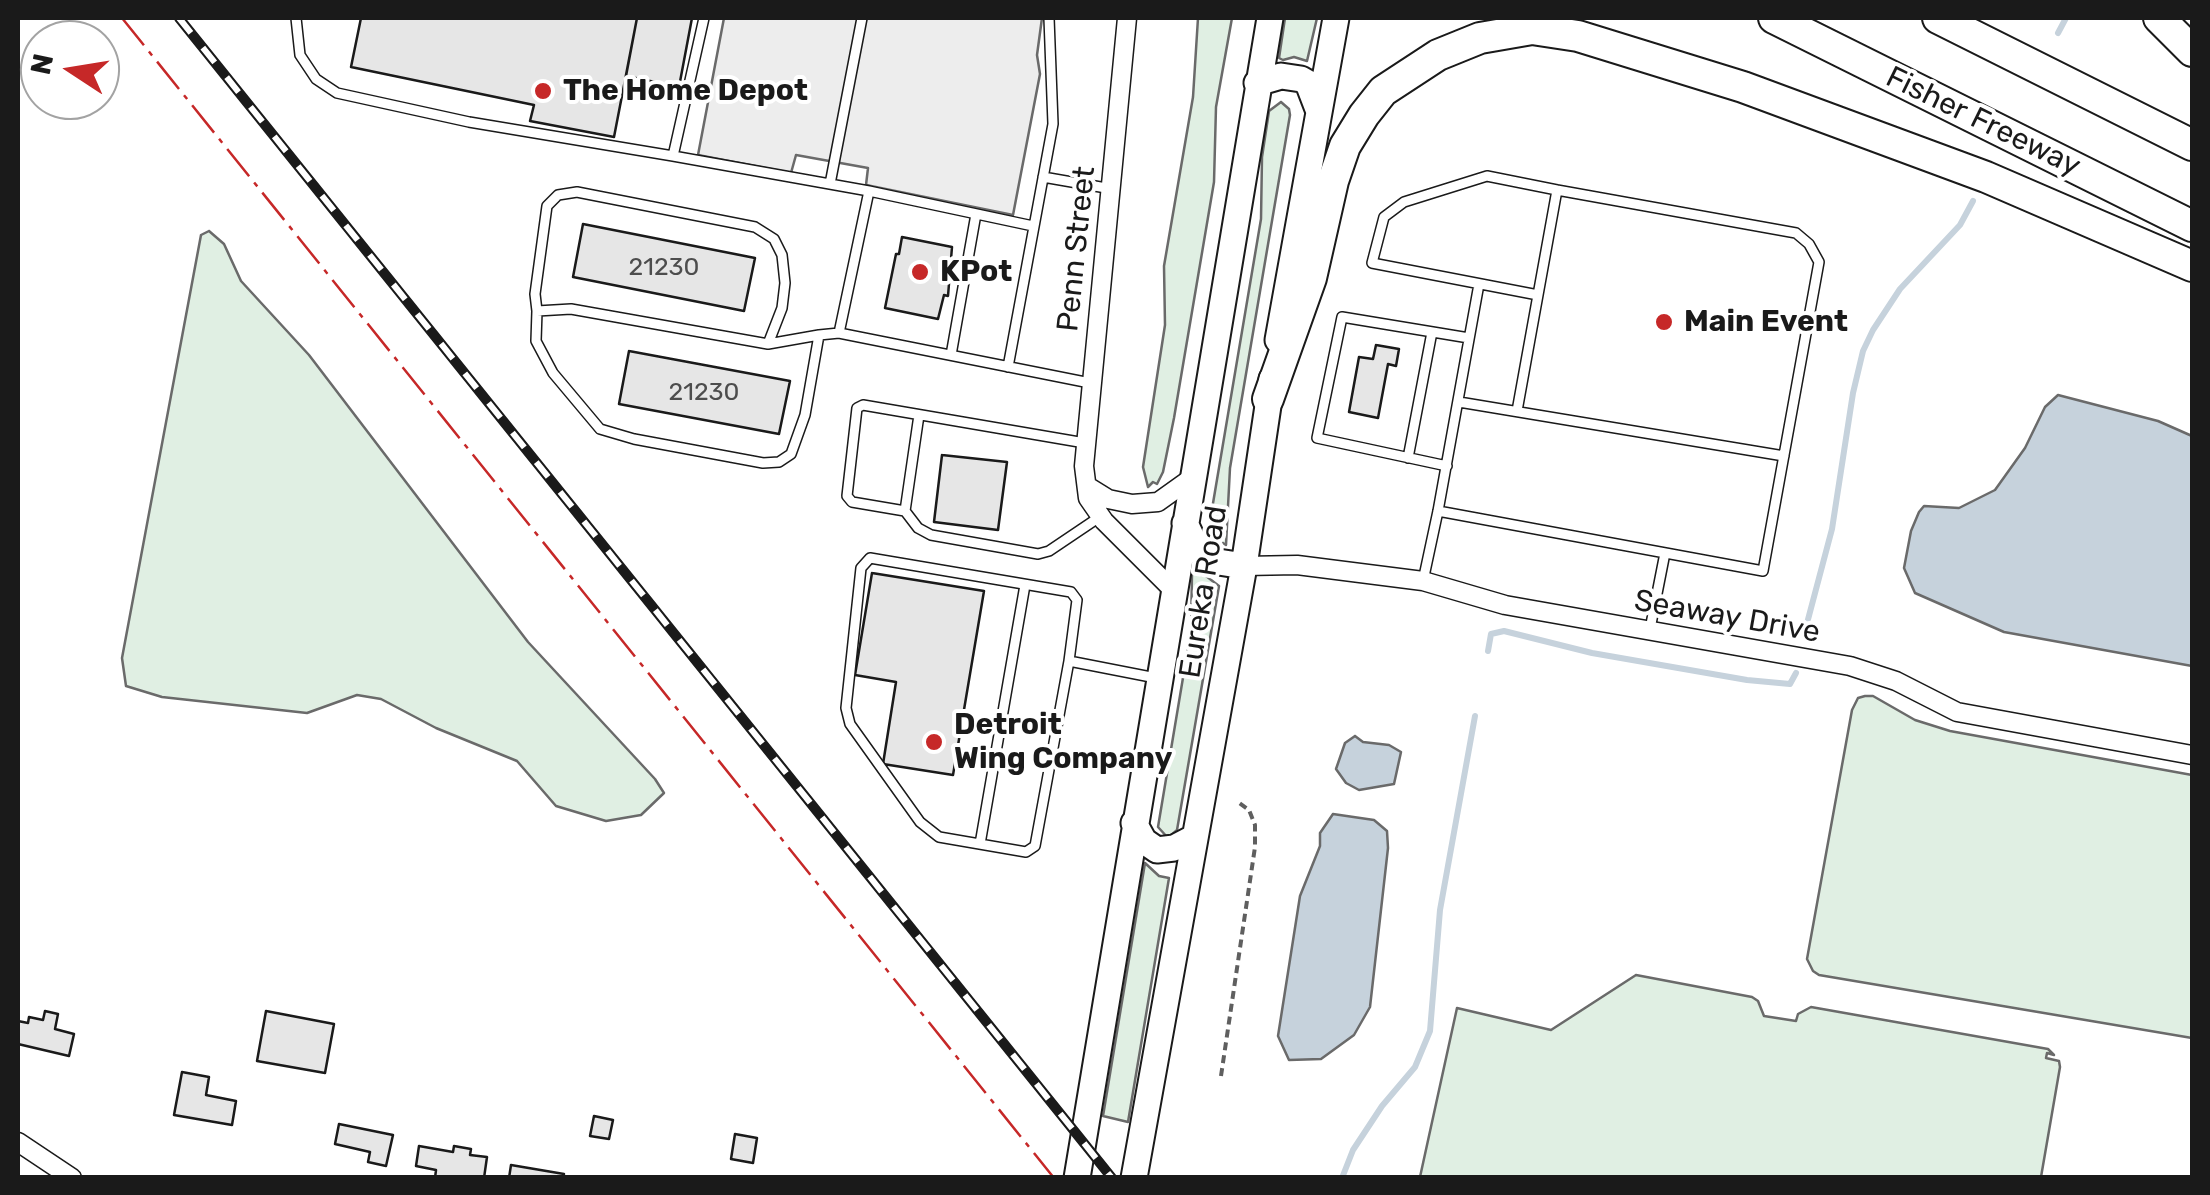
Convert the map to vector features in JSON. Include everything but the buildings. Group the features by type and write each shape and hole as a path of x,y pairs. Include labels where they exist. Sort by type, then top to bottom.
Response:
{"highway":[{"path":"1575,18 1743,87 1986,177 2192,266"},
{"name":"Fisher Freeway","path":"1774,18 2192,226"},
{"path":"1938,18 2192,145"},
{"path":"2160,18 2192,52"},
{"path":"1268,400 1311,278 1333,180 1345,146 1383,91 1405,74 1455,46 1532,29 1578,36 1743,87"}],"main road":[{"name":"Eureka Road","path":"1077,1178 1270,18"},
{"name":"Eureka Road","path":"1134,1178 1244,566 1268,400 1336,18"},
{"path":"1258,83 1282,76 1301,79 1308,84 1318,110"},
{"path":"1185,523 1198,552 1212,562 1244,566"},
{"path":"1134,823 1144,841 1158,850 1174,848 1195,838"}],"street":[{"name":"Penn Street","path":"1127,18 1090,382 1086,486 1088,498 1102,516 1174,590"},
{"path":"1086,486 1108,499 1132,504 1158,502 1192,477"},
{"name":"Seaway Drive","path":"1244,566 1297,565 1422,582 1482,600 1866,670 1896,680 1957,712 2192,755"},
{"path":"18,1142 72,1178"}],"lane":[{"path":"296,18 300,55 316,78 337,93 469,122 869,191 1032,226"},
{"path":"673,156 704,18"},
{"path":"830,184 862,18"},
{"path":"1008,366 1053,124 1049,18"},
{"path":"1438,511 1763,571 1819,262 1809,244 1796,233 1487,176 1404,202 1384,217 1372,264 1538,295"},
{"path":"1042,177 1112,189"},
{"path":"1516,411 1557,190"},
{"path":"840,333 869,191"},
{"path":"768,344 782,308 782,255 774,239 755,227 577,192 558,195 547,206 535,294 536,340 553,373 600,429 763,463 779,462 791,454 805,415 819,335"},
{"path":"951,355 976,214"},
{"path":"1422,582 1479,284"},
{"path":"537,310 571,309 768,344 840,333 1090,382"},
{"path":"1447,466 1317,438 1342,317 1470,338"},
{"path":"1408,458 1432,332"},
{"path":"1458,402 1784,456"},
{"path":"1085,443 864,405 857,408 847,496 852,502 905,511 918,528 930,534 1038,554 1102,516"},
{"path":"905,511 918,415"},
{"path":"1650,632 1666,553"},
{"path":"870,558 1071,592 1077,600 1069,661 1035,846 1026,852 939,837 920,822 850,724 846,708 862,568 870,558"},
{"path":"980,844 1025,585"},
{"path":"1069,661 1158,678"}],"path":[{"path":"1221,1076 1254,847 1255,825 1249,810 1238,802"}],"green space":[{"path":"1198,18 1232,18 1216,107 1214,182 1174,418 1163,472 1157,484 1153,482 1148,487 1143,467 1165,325 1164,266 1193,97"},
{"path":"1285,18 1317,18 1307,61 1279,58"},
{"path":"1281,102 1290,115 1230,468 1226,545 1212,536 1210,521 1261,219 1262,157 1269,111"},
{"path":"209,231 224,244 241,281 309,355 528,642 655,779 664,793 641,815 606,821 556,806 517,761 436,728 381,699 357,695 307,713 162,697 126,686 122,658 201,235"},
{"path":"1192,573 1206,576 1219,586 1177,830 1168,838 1158,827 1191,630"},
{"path":"1873,696 1915,720 1950,731 2192,775 2192,1038 1813,971 1807,959 1852,710 1858,698"},
{"path":"1145,863 1159,876 1169,878 1128,1122 1103,1116"},
{"path":"1636,975 1752,997 1764,1016 1796,1021 1798,1014 1811,1007 2048,1049 2054,1055 2047,1053 2046,1058 2059,1061 2060,1067 2041,1177 1420,1177 1457,1008 1551,1030"}],"shaded area":[{"path":"724,18 1042,18 1037,55 1040,74 1013,215 866,185 868,168 796,155 791,173 698,155"},
{"path":"2058,395 2158,421 2192,436 2192,666 2004,632 1915,593 1904,568 1919,512 1924,506 1959,508 1995,490 2025,448 2045,407"},
{"path":"1355,736 1363,742 1389,745 1401,752 1394,784 1359,790 1346,783 1336,769 1345,743"},
{"path":"1333,814 1374,820 1387,831 1370,1007 1354,1035 1321,1059 1289,1060 1278,1036 1300,896 1320,846 1320,833"}],"waterway":[{"path":"2058,33 2066,18"},
{"path":"1806,627 1832,529 1863,351 1900,289 1960,225 1973,201"},
{"path":"1488,651 1491,634 1504,631 1592,653 1747,680 1790,684 1796,673"},
{"path":"1342,1178 1353,1150 1382,1106 1415,1067 1430,1031 1440,910 1475,716"}],"railway":[{"path":"179,18 1112,1178"}],"power":[{"path":"122,18 1054,1178"}],"place":[{"name":"The Home Depot","path":"543,91"},
{"name":"KPot","path":"920,272"},
{"name":"Main Event","path":"1664,322"},
{"name":"Detroit Wing Company","path":"934,742"}]}
